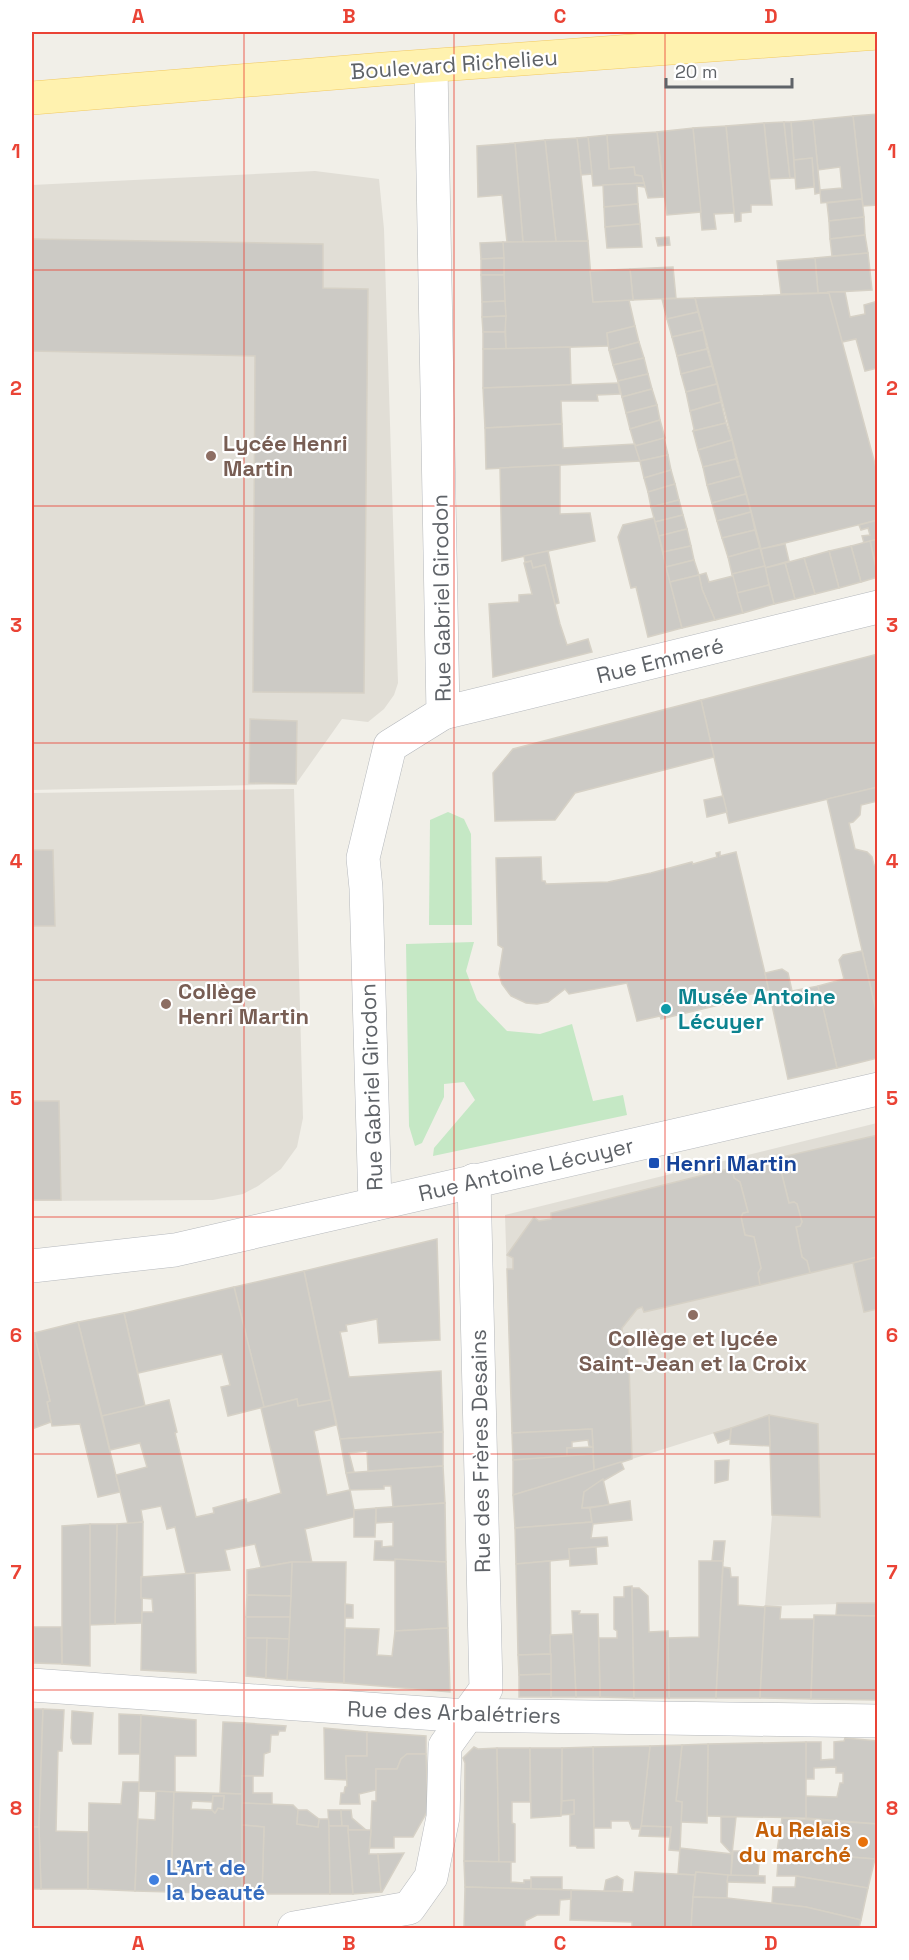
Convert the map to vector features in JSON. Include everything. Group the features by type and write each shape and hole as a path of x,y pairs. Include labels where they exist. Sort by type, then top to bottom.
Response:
{"main road":[{"name":"Boulevard Richelieu","path":"32,98 786,35 878,33"}],"street":[{"name":"Rue Gabriel Girodon","path":"375,1204 366,888 363,858 390,746 443,713 431,66"},
{"name":"Rue Emmeré","path":"443,713 878,607"},
{"name":"Rue Antoine Lécuyer","path":"32,1266 175,1250 878,1089"},
{"name":"Rue des Frères Desains","path":"294,1929 409,1908 431,1878 443,1818 446,1746 486,1689 474,1180"},
{"name":"Rue des Arbalétriers","path":"32,1684 467,1715 878,1721"}],"shaded area":[{"name":"Lycée Henri Martin","path":"315,171 379,179 384,229 398,683 394,695 384,709 368,722 342,719 296,784 32,790 32,185"},
{"name":"Collège Henri Martin","path":"294,789 303,1118 297,1147 281,1169 243,1194 213,1200 32,1201 32,793"},
{"name":"Collège et lycée Saint-Jean et la Croix","path":"877,1123 877,1603 765,1606 772,1515 769,1416 594,1471 592,1429 512,1433 505,1215"}],"green space":[{"path":"448,812 464,819 471,834 472,925 429,925 430,820"},
{"path":"474,942 466,971 477,1000 507,1031 540,1034 572,1024 593,1101 623,1095 627,1115 433,1156 434,1148 475,1100 464,1082 444,1084 444,1097 422,1143 415,1146 409,1126 406,944"}],"building":[{"path":"878,114 878,205 863,206 853,116"},
{"path":"853,116 862,199 821,203 820,190 842,188 840,167 818,170 813,120"},
{"path":"813,120 820,190 820,193 815,194 812,158 794,160 791,122"},
{"path":"784,122 790,178 770,179 764,123"},
{"path":"784,122 791,122 795,178 790,178"},
{"path":"764,123 772,205 751,205 751,212 741,213 741,221 735,222 726,126"},
{"path":"726,126 734,213 714,214 716,229 702,230 693,128"},
{"path":"693,128 701,212 667,215 657,132"},
{"path":"657,132 664,197 648,198 642,176 635,175 634,167 609,169 607,135"},
{"path":"607,135 609,169 634,167 635,175 642,176 644,183 593,186 588,137"},
{"path":"588,137 592,174 581,175 577,138"},
{"path":"577,138 588,241 556,242 545,140"},
{"path":"545,140 556,242 523,243 515,143"},
{"path":"515,143 523,243 507,242 502,195 478,197 477,146"},
{"path":"812,158 814,187 796,189 794,160"},
{"path":"644,183 645,187 637,186 638,204 604,207 603,185"},
{"path":"862,199 864,217 829,221 827,203"},
{"path":"638,204 640,224 605,227 604,207"},
{"path":"864,217 865,235 830,239 829,221"},
{"path":"640,224 642,247 607,248 605,227"},
{"path":"865,235 868,253 832,256 830,239"},
{"path":"669,237 670,245 658,246 656,238"},
{"path":"32,239 323,244 323,288 368,289 364,693 253,692 255,356 32,351"},
{"path":"588,241 593,302 629,300 635,326 607,333 608,346 506,349 503,242"},
{"path":"503,242 504,258 481,259 480,243"},
{"path":"868,253 872,290 818,293 815,258"},
{"path":"504,258 504,275 481,275 481,259"},
{"path":"815,258 818,293 781,294 777,261"},
{"path":"673,267 676,298 633,300 630,269"},
{"path":"630,269 633,300 593,302 590,271"},
{"path":"481,275 504,275 505,301 482,302"},
{"path":"828,292 845,292 850,317 865,314 864,305 878,301 878,368 865,371 856,339 842,342"},
{"path":"829,293 878,475 878,520 761,549 695,298"},
{"path":"695,298 698,312 667,319 662,299"},
{"path":"505,301 506,316 482,317 482,302"},
{"path":"698,312 703,330 672,337 667,319"},
{"path":"506,316 505,332 483,332 482,317"},
{"path":"635,326 639,342 609,350 607,333"},
{"path":"703,330 707,349 677,356 672,337"},
{"path":"483,332 505,332 506,349 483,349"},
{"path":"639,342 644,358 613,365 609,350"},
{"path":"570,347 571,385 483,388 483,349"},
{"path":"707,349 712,366 681,374 677,356"},
{"path":"644,358 648,374 618,381 613,365"},
{"path":"712,366 717,384 686,392 681,374"},
{"path":"648,374 652,389 622,397 618,381"},
{"path":"618,383 620,394 597,395 598,401 561,401 562,424 485,428 483,388"},
{"path":"717,384 721,402 690,411 686,392"},
{"path":"652,389 657,405 626,413 622,397"},
{"path":"721,402 726,423 693,431 690,411"},
{"path":"657,405 660,420 630,429 626,413"},
{"path":"660,420 665,438 635,446 630,429"},
{"path":"726,423 732,440 698,450 693,431"},
{"path":"562,424 563,448 635,444 640,461 486,469 485,428"},
{"path":"664,438 668,455 640,461 635,446"},
{"path":"732,440 736,459 703,467 698,450"},
{"path":"668,455 671,470 644,478 640,461"},
{"path":"736,459 741,476 707,485 703,467"},
{"path":"560,465 560,514 590,513 595,541 502,561 500,468"},
{"path":"671,470 675,484 648,492 644,478"},
{"path":"741,476 746,494 712,503 707,485"},
{"path":"675,484 679,500 651,507 648,492"},
{"path":"746,494 751,512 717,521 712,503"},
{"path":"679,500 683,515 655,522 651,507"},
{"path":"751,512 755,530 722,538 717,521"},
{"path":"683,515 687,529 659,536 655,522"},
{"path":"654,518 682,628 648,637 636,587 631,588 618,537 623,525"},
{"path":"878,520 878,539 864,543 862,536 870,535 868,528 861,530 859,525"},
{"path":"687,529 691,546 663,552 659,536"},
{"path":"755,530 760,548 728,557 722,538"},
{"path":"878,539 878,575 870,541"},
{"path":"870,541 878,577 861,582 851,546"},
{"path":"785,544 789,561 765,568 761,549"},
{"path":"691,546 694,560 666,567 663,552"},
{"path":"851,546 861,582 839,588 829,551"},
{"path":"760,548 765,566 732,574 728,557"},
{"path":"548,551 559,603 555,604 545,565 533,568 531,561 525,562 524,556"},
{"path":"829,551 839,588 815,594 804,558"},
{"path":"804,558 815,594 795,599 785,563"},
{"path":"694,560 699,575 670,582 666,567"},
{"path":"531,561 533,568 545,565 567,645 588,639 592,652 493,677 489,604 519,602 519,595 532,594 524,563"},
{"path":"785,563 795,599 774,604 765,568"},
{"path":"765,566 769,585 737,593 732,574"},
{"path":"706,573 709,582 733,576 743,613 715,620 702,589 699,575"},
{"path":"699,575 702,589 715,620 682,628 670,582"},
{"path":"769,585 774,604 743,613 737,593"},
{"path":"878,654 878,787 729,823 701,700"},
{"path":"701,700 714,757 575,793 555,820 495,821 493,773 513,749"},
{"path":"250,719 297,721 296,784 249,783"},
{"path":"878,787 878,801 861,805 860,815 849,823 855,849 867,852 872,857 874,865 878,865 878,1019 827,799"},
{"path":"723,796 727,812 707,817 704,800"},
{"path":"32,850 53,850 55,926 32,926"},
{"path":"720,852 720,856 736,852 769,990 747,995 748,998 661,1019 660,1016 637,1021 627,983 569,994 565,989 548,1002 537,1004 526,1003 511,996 502,984 499,974 503,948 498,945 496,858 541,857 542,881 546,884 608,882 692,862 693,864 717,857 716,853"},
{"path":"862,951 878,1019 878,1058 837,1068 818,986 844,979 839,960 843,955"},
{"path":"782,969 788,973 792,991 818,986 837,1068 788,1079 765,973"},
{"path":"32,1101 59,1101 61,1200 32,1200"},
{"path":"878,1135 878,1257 810,1273 807,1261 802,1257 796,1227 802,1222 797,1204 789,1203 781,1171 784,1165 782,1157"},
{"path":"782,1157 784,1165 781,1171 789,1203 797,1204 802,1222 796,1227 802,1257 807,1261 810,1273 760,1285 758,1273 761,1268 754,1237 745,1235 741,1217 743,1213 748,1212 740,1182 734,1178 732,1168"},
{"path":"732,1168 734,1178 740,1182 748,1212 743,1213 741,1217 745,1235 754,1237 761,1268 758,1273 760,1285 644,1312 642,1307 637,1309 622,1328 622,1334 628,1333 632,1459 594,1471 592,1429 512,1433 507,1269 513,1269 513,1258 507,1255 534,1217 539,1221 551,1219 551,1213"},
{"path":"437,1239 440,1340 379,1343 377,1319 346,1325 347,1331 340,1332 349,1377 441,1371 443,1432 340,1439 304,1271"},
{"path":"877,1257 878,1309 864,1312 853,1263"},
{"path":"304,1271 331,1400 298,1406 297,1399 264,1407 234,1287"},
{"path":"234,1287 264,1407 228,1416 221,1387 230,1385 222,1354 138,1373 124,1313"},
{"path":"124,1313 145,1406 102,1416 78,1322"},
{"path":"78,1322 120,1492 98,1497 80,1424 52,1426 47,1402 50,1401 34,1333"},
{"path":"32,1333 34,1333 50,1401 47,1402 51,1422 32,1429"},
{"path":"297,1399 298,1406 331,1400 336,1425 314,1431 327,1495 350,1490 354,1510 354,1517 305,1529 312,1563 292,1562 261,1567 255,1544 225,1550 230,1570 186,1574 175,1527 167,1529 161,1506 141,1510 143,1522 128,1524 116,1475 147,1467 140,1443 110,1450 102,1416 169,1400 196,1517 214,1513 213,1508 246,1499 247,1503 281,1493 261,1408"},
{"path":"769,1415 818,1424 820,1517 772,1515"},
{"path":"769,1415 770,1446 730,1444 731,1428"},
{"path":"731,1428 730,1439 718,1443 714,1433"},
{"path":"592,1429 593,1447 589,1446 588,1440 572,1442 572,1448 567,1448 567,1457 513,1460 512,1433"},
{"path":"443,1432 443,1466 368,1471 367,1451 349,1453 354,1472 346,1473 340,1439"},
{"path":"593,1447 593,1454 567,1457 567,1448"},
{"path":"593,1454 594,1471 513,1495 513,1460"},
{"path":"729,1460 728,1480 715,1483 715,1461"},
{"path":"621,1462 624,1469 584,1492 582,1508 590,1508 592,1522 515,1528 513,1495"},
{"path":"443,1466 445,1503 393,1507 391,1486 384,1486 384,1489 350,1490 346,1473"},
{"path":"603,1479 609,1505 582,1508 584,1492"},
{"path":"630,1501 632,1520 593,1524 591,1538 607,1537 608,1546 569,1549 570,1559 516,1564 515,1528 592,1522 590,1508"},
{"path":"445,1503 446,1562 374,1560 375,1541 382,1541 382,1547 393,1546 393,1522 376,1523 376,1508"},
{"path":"376,1508 375,1537 354,1537 354,1510"},
{"path":"143,1522 142,1623 115,1624 117,1524"},
{"path":"90,1524 117,1524 115,1624 89,1625"},
{"path":"90,1524 90,1666 62,1664 62,1526"},
{"path":"714,1541 725,1541 723,1561 712,1561"},
{"path":"596,1547 597,1564 570,1566 569,1549"},
{"path":"395,1559 446,1562 448,1628 395,1631"},
{"path":"550,1561 551,1654 518,1655 516,1564"},
{"path":"699,1561 723,1561 716,1698 669,1698 668,1638 699,1637"},
{"path":"292,1562 346,1562 344,1683 287,1680"},
{"path":"292,1562 291,1596 247,1595 247,1570"},
{"path":"723,1567 730,1568 731,1577 738,1577 738,1605 765,1607 760,1698 716,1698"},
{"path":"195,1573 196,1673 141,1670 142,1612 153,1612 152,1599 141,1598 141,1577"},
{"path":"632,1586 634,1698 600,1697 599,1638 617,1638 617,1631 614,1629 614,1597 624,1597 624,1587"},
{"path":"632,1588 639,1588 648,1596 649,1632 668,1631 669,1698 634,1698"},
{"path":"247,1595 291,1596 290,1617 246,1617"},
{"path":"837,1603 878,1603 878,1616 836,1615"},
{"path":"345,1604 353,1605 353,1618 345,1618"},
{"path":"765,1606 781,1607 780,1619 814,1619 811,1699 760,1698"},
{"path":"572,1611 580,1611 579,1614 598,1614 600,1697 576,1697"},
{"path":"814,1615 878,1616 878,1700 811,1699"},
{"path":"246,1617 290,1617 289,1639 246,1638"},
{"path":"34,1627 61,1627 62,1664 34,1663"},
{"path":"345,1628 379,1629 377,1655 392,1656 395,1631 448,1628 450,1692 344,1683"},
{"path":"573,1634 576,1697 551,1697 550,1635"},
{"path":"246,1638 267,1638 266,1678 246,1676"},
{"path":"267,1638 289,1639 287,1680 266,1678"},
{"path":"551,1654 551,1674 519,1675 518,1655"},
{"path":"551,1674 551,1697 519,1697 519,1675"},
{"path":"32,1709 43,1709 39,1827 32,1827"},
{"path":"43,1709 64,1710 62,1751 58,1751 56,1831 88,1832 88,1889 41,1889 39,1827"},
{"path":"72,1711 93,1713 91,1744 73,1744 71,1738"},
{"path":"119,1714 141,1715 140,1754 119,1754"},
{"path":"141,1715 196,1720 196,1756 175,1756 175,1792 139,1791"},
{"path":"223,1722 245,1723 242,1794 220,1793"},
{"path":"245,1723 286,1726 285,1731 279,1731 278,1735 271,1735 270,1752 264,1754 263,1776 242,1776"},
{"path":"324,1728 367,1732 367,1756 346,1756 347,1780 325,1779"},
{"path":"367,1732 426,1736 426,1754 407,1754 401,1759 397,1769 376,1769 376,1790 359,1794 360,1804 340,1804 341,1793 344,1793 347,1786 346,1756 367,1756"},
{"path":"845,1738 878,1741 878,1824 806,1818 805,1796 837,1797 840,1783 843,1783 843,1773 836,1773 836,1767 814,1768 814,1779 805,1779 806,1742 821,1742 821,1760 834,1759 834,1742 844,1741"},
{"path":"806,1742 806,1818 707,1816 708,1744"},
{"path":"708,1744 707,1823 681,1822 682,1802 676,1801 682,1745"},
{"path":"682,1745 676,1801 682,1802 680,1851 669,1850 671,1827 641,1826 650,1746"},
{"path":"650,1746 641,1829 632,1829 629,1821 611,1821 611,1828 594,1828 593,1747"},
{"path":"474,1747 478,1749 497,1748 499,1862 464,1861 465,1763 463,1758"},
{"path":"593,1747 594,1848 577,1848 570,1846 570,1815 574,1814 574,1800 562,1801 562,1748"},
{"path":"497,1748 530,1748 530,1802 512,1802 512,1823 515,1824 515,1862 499,1862"},
{"path":"530,1748 562,1748 561,1816 531,1818"},
{"path":"407,1754 426,1754 428,1810 413,1837 394,1837 394,1848 370,1848 372,1801 376,1801 376,1769 397,1769 401,1759"},
{"path":"242,1776 253,1776 253,1793 272,1793 272,1805 242,1803"},
{"path":"123,1782 139,1782 135,1891 88,1889 89,1803 121,1804"},
{"path":"156,1791 174,1792 171,1892 135,1891 138,1819 155,1820"},
{"path":"174,1792 242,1794 242,1894 171,1892","holes":["213,1796 224,1796 223,1809 218,1808 215,1813 212,1810 191,1809 192,1801 212,1802"]},
{"path":"213,1796 224,1796 223,1809 218,1808 215,1813 212,1810"},
{"path":"574,1800 574,1814 561,1815 562,1801"},
{"path":"242,1803 293,1805 298,1810 297,1824 318,1827 319,1819 329,1819 330,1894 262,1894 264,1827 242,1825"},
{"path":"298,1810 307,1810 319,1819 318,1827 297,1824"},
{"path":"328,1810 341,1810 342,1826 329,1826"},
{"path":"341,1810 351,1810 352,1818 366,1830 348,1830 348,1826 342,1826"},
{"path":"721,1817 736,1817 732,1854 721,1842"},
{"path":"782,1818 878,1824 875,1859 777,1851"},
{"path":"242,1825 264,1827 262,1894 242,1894"},
{"path":"329,1826 348,1826 353,1894 330,1894"},
{"path":"641,1826 671,1827 670,1837 639,1836"},
{"path":"32,1827 39,1827 41,1889 32,1889"},
{"path":"348,1830 371,1830 369,1854 378,1854 381,1892 353,1894"},
{"path":"680,1848 732,1854 731,1876 696,1872 695,1875 678,1874"},
{"path":"733,1851 760,1851 758,1876 731,1876"},
{"path":"786,1852 875,1859 868,1888 796,1876 777,1876 778,1862 786,1863"},
{"path":"404,1853 382,1892 381,1892 378,1854"},
{"path":"464,1861 511,1862 511,1882 524,1883 524,1880 532,1880 531,1889 465,1887"},
{"path":"635,1872 695,1875 691,1928 632,1928 632,1922 570,1920 571,1890 633,1892"},
{"path":"696,1872 728,1875 727,1898 693,1897"},
{"path":"728,1875 765,1876 765,1883 727,1882"},
{"path":"617,1876 623,1880 622,1891 604,1891 606,1880"},
{"path":"796,1876 868,1888 861,1920 806,1907 772,1903 773,1887 795,1887"},
{"path":"531,1877 562,1877 562,1889 531,1889"},
{"path":"465,1887 571,1890 571,1899 560,1900 559,1915 537,1915 525,1921 525,1928 464,1928"},
{"path":"693,1897 727,1898 806,1907 861,1920 859,1928 691,1928"}],"place":[{"name":"Lycée Henri Martin","path":"211,456"},
{"name":"Collège Henri Martin","path":"166,1004"},
{"name":"Musée Antoine Lécuyer","path":"666,1009"},
{"name":"Henri Martin","path":"654,1163"},
{"name":"Collège et lycée Saint-Jean et la Croix","path":"693,1315"},
{"name":"Au Relais du marché","path":"863,1842"},
{"name":"L'Art de la beauté","path":"154,1880"}]}
